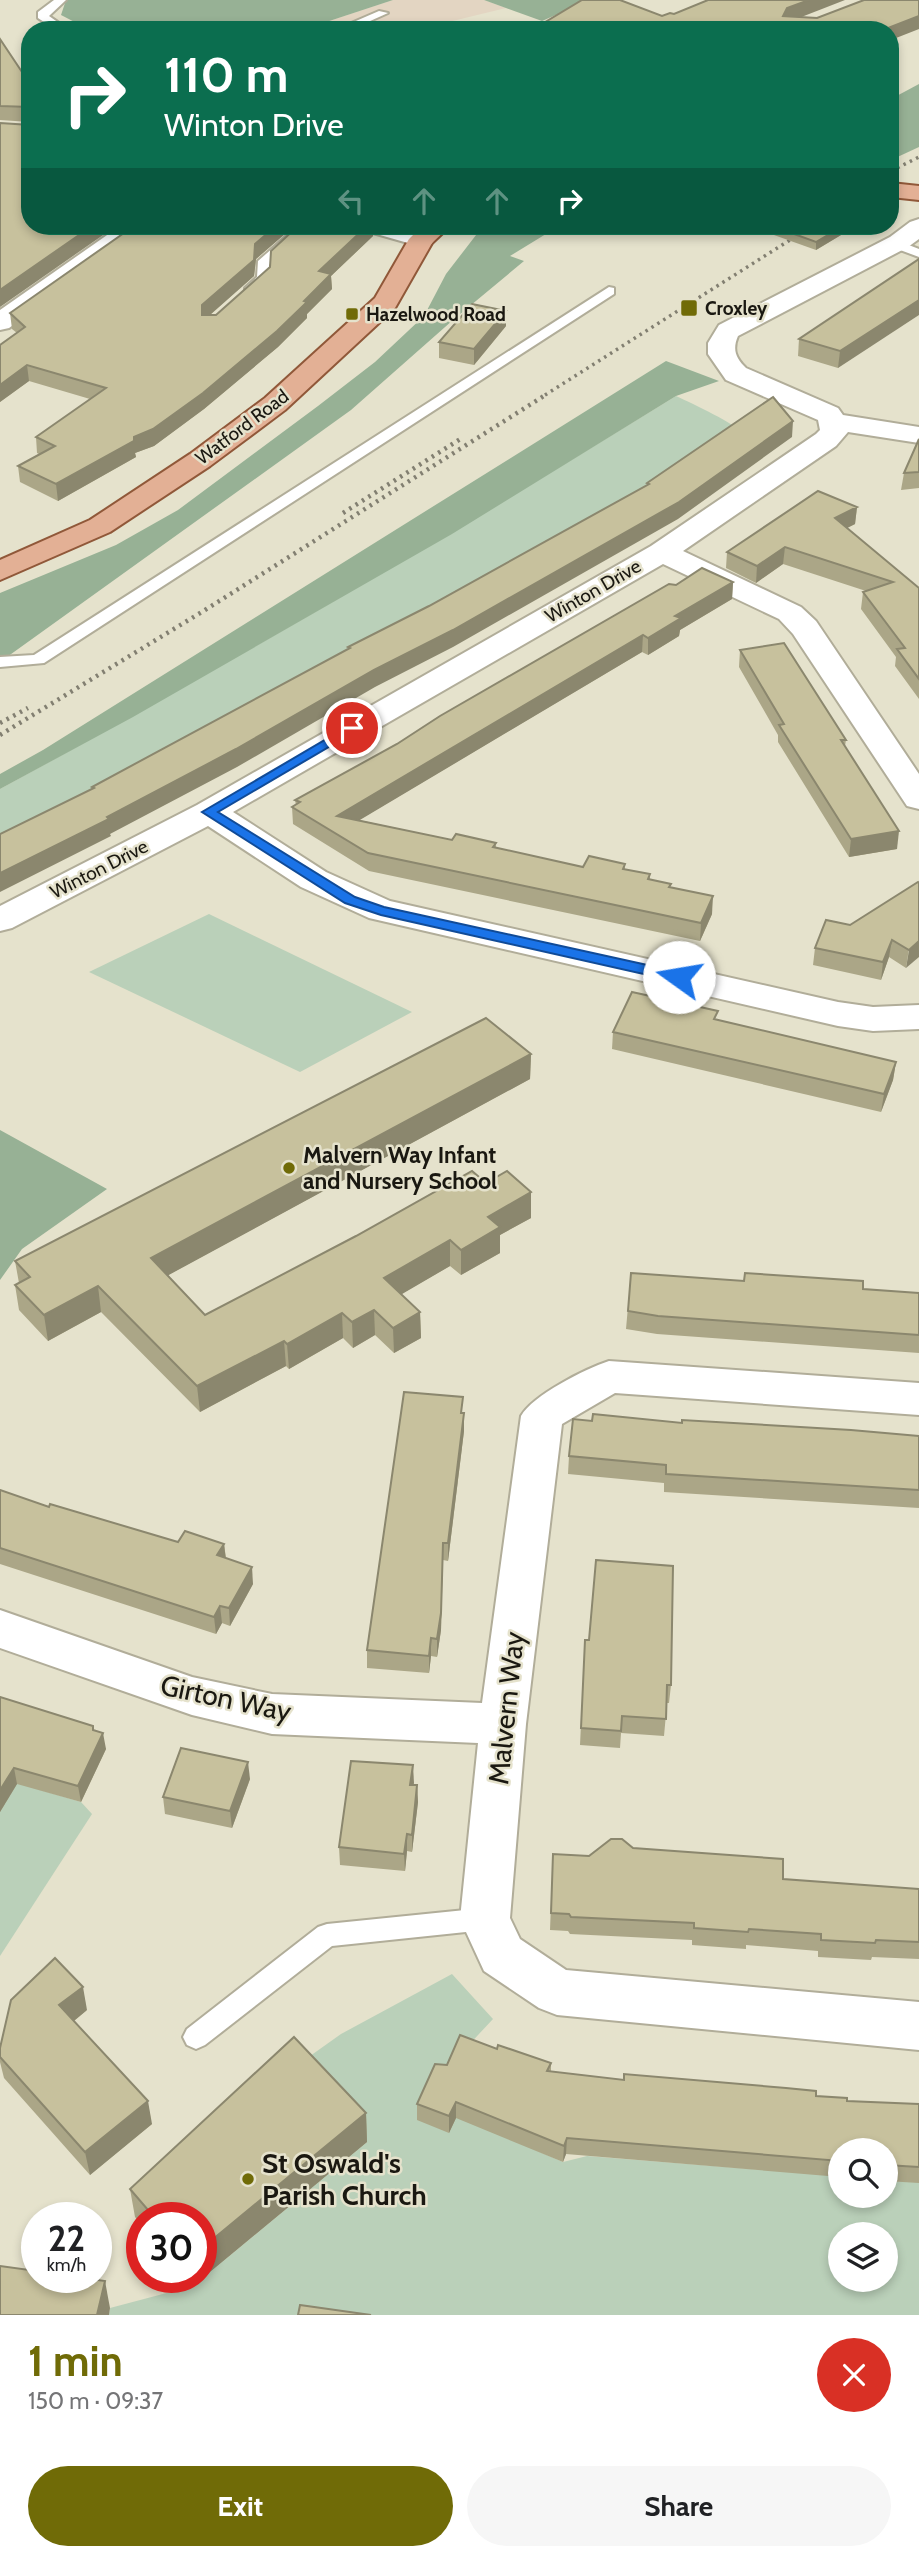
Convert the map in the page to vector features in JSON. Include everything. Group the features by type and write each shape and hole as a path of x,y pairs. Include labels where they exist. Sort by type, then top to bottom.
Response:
{"main road":[{"path":"899,191 919,193"},
{"name":"Watford Road","path":"0,571 100,526 200,460 275,404 386,302 428,235"}],"street":[{"path":"919,227 907,248 728,331 721,341 719,351 724,362 736,374 814,407 828,414 834,422 919,435"},
{"path":"0,322 123,235"},
{"name":"Winton Drive","path":"0,920 209,812 662,552 826,440 834,432 834,422"},
{"path":"662,552 790,613 805,628 919,799"},
{"path":"209,812 326,887 350,900 381,910 838,1014 873,1019 919,1017"},
{"name":"Malvern Way","path":"485,1919 503,1724 542,1416 609,1377 919,1399"},
{"name":"Girton Way","path":"0,1629 192,1696 272,1714 503,1724"},
{"path":"485,1919 502,1955 557,1992 919,2026"}],"lane":[{"path":"49,21 42,14 61,0"},
{"path":"363,21 383,13"},
{"path":"237,302 264,278 263,264 295,235"},
{"path":"0,662 38,660 609,291"},
{"path":"197,2037 327,1935 485,1919"}],"shaded area":[{"path":"393,0 484,0 506,8 453,21 329,21"}],"green space":[{"path":"66,0 393,0 329,21 73,21 61,15"},
{"path":"484,0 590,0 542,21"},
{"path":"919,84 919,147 899,156 899,95"},
{"path":"476,235 544,235 510,256 524,261 351,410 0,662 0,593 116,545 178,510 375,362 424,316 446,274"},
{"path":"666,361 719,381 676,396 452,534 133,717 0,789 0,774 43,750"},
{"path":"676,396 723,420 746,436 0,854 0,789 341,597"},
{"path":"209,914 412,1012 300,1072 89,972"},
{"path":"0,1130 107,1189 22,1249 0,1280"},
{"path":"0,1778 81,1802 92,1814 0,1956"},
{"path":"452,1974 493,2019 435,2081 457,2116 563,2162 587,2156 828,2175 828,2208 898,2208 898,2181 919,2182 919,2315 109,2315 110,2308 167,2293 217,2293 217,2266 367,2142 296,2066 341,2034"}],"building":[{"path":"582,0 620,0 662,16 708,0 809,0 787,8 783,16 817,18 864,0 919,0 919,16 899,24 899,21 547,21"},
{"path":"0,39 21,70 21,107 0,106"},
{"path":"0,123 21,124 21,235 79,235 0,290"},
{"path":"121,235 266,235 255,244 254,260 202,305 202,315 216,315 270,267 271,251 288,235 357,235 319,271 331,274 304,301 307,302 203,393 153,429 134,437 134,441 56,484 18,466 55,446 36,437 106,388 27,365 0,385 0,345 25,327 10,313"},
{"path":"797,235 828,235 816,242"},
{"path":"919,259 919,300 840,351 799,339"},
{"path":"472,304 506,311 474,349 439,342"},
{"path":"773,397 793,421 679,502 453,630 374,670 236,749 107,817 109,819 0,873 0,834 94,788 92,787 649,484 647,483"},
{"path":"919,439 919,472 904,473"},
{"path":"818,491 857,507 835,518 919,588 919,679 897,649 905,648 863,592 893,582 785,547 757,566 727,552"},
{"path":"702,568 733,582 675,616 681,618 648,638 643,635 337,816 452,840 456,834 496,843 493,847 583,867 589,856 625,864 623,869 650,874 648,879 671,884 669,887 713,896 701,923 368,853 292,807 300,802 295,800 397,744 440,716 669,584 676,585"},
{"path":"784,643 846,740 841,740 899,831 851,839 779,725 784,724 740,650"},
{"path":"918,882 919,941 909,950 892,940 883,962 815,948 826,920 850,925"},
{"path":"632,992 718,1011 714,1019 896,1062 884,1094 613,1032"},
{"path":"486,1018 531,1054 151,1258 205,1315 356,1236 472,1171 486,1183 507,1171 531,1192 488,1217 500,1227 461,1250 450,1240 384,1278 420,1312 393,1328 374,1310 352,1322 342,1313 287,1344 284,1341 197,1386 98,1286 44,1315 15,1285 30,1277 15,1261"},
{"path":"631,1273 744,1281 745,1273 863,1281 863,1289 919,1293 919,1335 658,1316 628,1311"},
{"path":"404,1392 463,1397 461,1413 464,1413 448,1543 443,1543 441,1613 437,1639 431,1638 429,1656 367,1650"},
{"path":"593,1414 682,1423 682,1420 919,1436 919,1490 666,1474 666,1465 569,1456 573,1419 592,1421"},
{"path":"0,1490 49,1507 50,1504 178,1542 185,1531 224,1544 217,1555 252,1567 229,1608 220,1606 214,1617 0,1548"},
{"path":"596,1560 673,1566 671,1685 667,1685 666,1719 622,1716 621,1731 581,1728 585,1640 589,1640"},
{"path":"0,1697 93,1726 93,1730 103,1733 78,1786 14,1768 0,1790"},
{"path":"181,1748 248,1762 230,1811 163,1797"},
{"path":"351,1761 413,1765 410,1785 417,1785 412,1835 407,1834 404,1854 339,1847"},
{"path":"611,1839 622,1839 633,1848 783,1859 783,1879 919,1889 919,1942 821,1940 821,1934 694,1928 694,1923 571,1917 569,1914 551,1913 553,1854 589,1856"},
{"path":"55,1958 83,1987 59,2005 148,2101 85,2152 0,2057 11,2000"},
{"path":"460,2035 497,2049 498,2045 551,2063 547,2071 624,2080 624,2074 786,2088 816,2091 816,2096 847,2098 847,2101 919,2104 919,2167 898,2166 898,2138 828,2138 828,2160 567,2138 564,2146 456,2102 449,2116 417,2104 435,2064 447,2065"},
{"name":"St Oswald's Parish Church","path":"294,2037 366,2113 217,2236 217,2202 141,2202 130,2189"},
{"path":"0,2266 21,2269 21,2293 102,2293 97,2315 0,2315"},
{"path":"300,2305 371,2315 298,2315"}],"railway":[{"path":"899,167 919,157"},
{"path":"545,395 798,235"},
{"path":"0,735 205,610 547,394"},
{"path":"343,513 462,438"},
{"path":"0,723 28,708"}],"place":[{"name":"Croxley","path":"689,308"},
{"name":"Hazelwood Road","path":"352,314"},
{"name":"Malvern Way Infant and Nursery School","path":"289,1168"},
{"name":"St Oswald's Parish Church","path":"248,2179"}],"route":[{"path":"352,728 209,812 350,900 381,910 679,977"}]}
